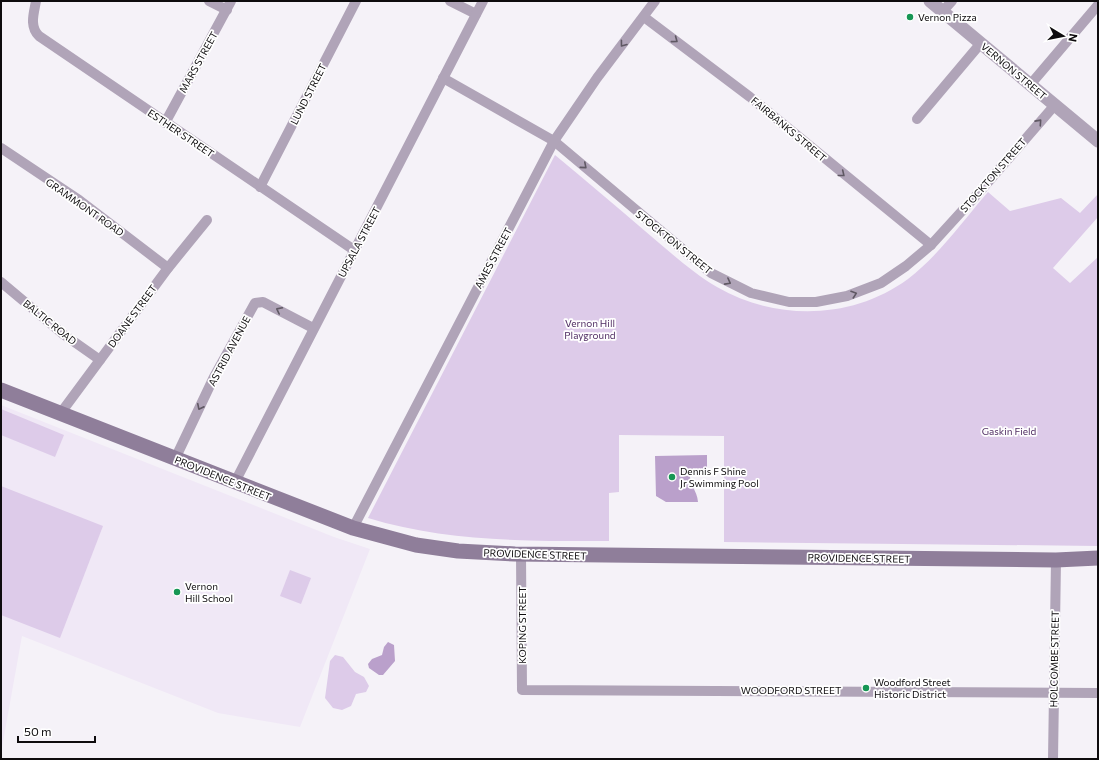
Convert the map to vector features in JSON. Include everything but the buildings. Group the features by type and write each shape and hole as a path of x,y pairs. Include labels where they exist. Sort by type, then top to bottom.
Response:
{"main road":[{"name":"PROVIDENCE STREET","path":"1,390 353,528 416,545 465,551 522,554 1056,560 1098,558"}],"street":[{"name":"ESTHER STREET","path":"36,1 33,23 35,32 38,35 165,123 354,250"},
{"path":"209,1 229,5"},
{"name":"LUND STREET","path":"260,187 356,1"},
{"path":"450,1 476,14"},
{"name":"UPSALA STREET","path":"235,482 313,328 483,1"},
{"name":"AMES STREET","path":"353,528 554,141 655,1"},
{"name":"VERNON STREET","path":"930,1 1054,106 1098,141"},
{"path":"943,12 952,1"},
{"name":"MARS STREET","path":"165,123 229,5"},
{"path":"1030,85 1098,5"},
{"name":"FAIRBANKS STREET","path":"644,16 750,97 931,245"},
{"path":"918,119 981,43"},
{"name":"STOCKTON STREET","path":"443,78 554,141 711,273 739,288 766,298 789,302 816,302 847,296 887,279 931,245 1054,106"},
{"name":"GRAMMONT ROAD","path":"1,148 79,200 168,268"},
{"name":"DOANE STREET","path":"60,414 168,268 207,220"},
{"name":"BALTIC ROAD","path":"1,282 63,334 100,360"},
{"name":"ASTRID AVENUE","path":"175,459 214,378 255,303 263,302 313,328"},
{"name":"KOPING STREET","path":"522,554 522,690 528,689"},
{"name":"HOLCOMBE STREET","path":"1053,759 1056,560"},
{"name":"WOODFORD STREET","path":"528,689 1098,693"}],"shaded area":[{"name":"Vernon Hill School","path":"1,405 334,537 370,549 300,727 218,713 22,636 1,753"},
{"name":"Dennis F Shine Jr Swimming Pool","path":"707,455 707,472 690,473 698,502 666,502 656,496 655,456"},
{"path":"388,642 394,645 395,661 383,675 379,675 369,668 368,664 372,659 382,655 384,647"}],"green space":[{"name":"Vernon Hill Playground","path":"555,155 707,281 740,298 764,306 789,310 814,311 839,309 886,293 919,270 950,237 988,192 1010,211 1061,198 1080,213 1098,194 1098,217 1053,268 1070,283 1098,257 1098,546 724,542 724,436 619,435 619,492 609,493 609,541 548,541 457,536 397,526 368,518"},
{"path":"1,409 64,435 55,457 1,435"},
{"path":"1,486 103,526 60,638 1,615"},
{"path":"290,570 311,578 301,604 280,596"},
{"path":"335,655 343,657 355,672 364,677 369,686 366,692 356,694 351,706 342,710 333,708 325,698 330,661"}],"place":[{"name":"Vernon Pizza","path":"910,17"},
{"name":"Dennis F Shine Jr Swimming Pool","path":"672,477"},
{"name":"Vernon Hill School","path":"177,592"},
{"name":"Woodford Street Historic District","path":"866,688"}],"park label":[{"name":"Gaskin Field","path":"1009,431"}]}
